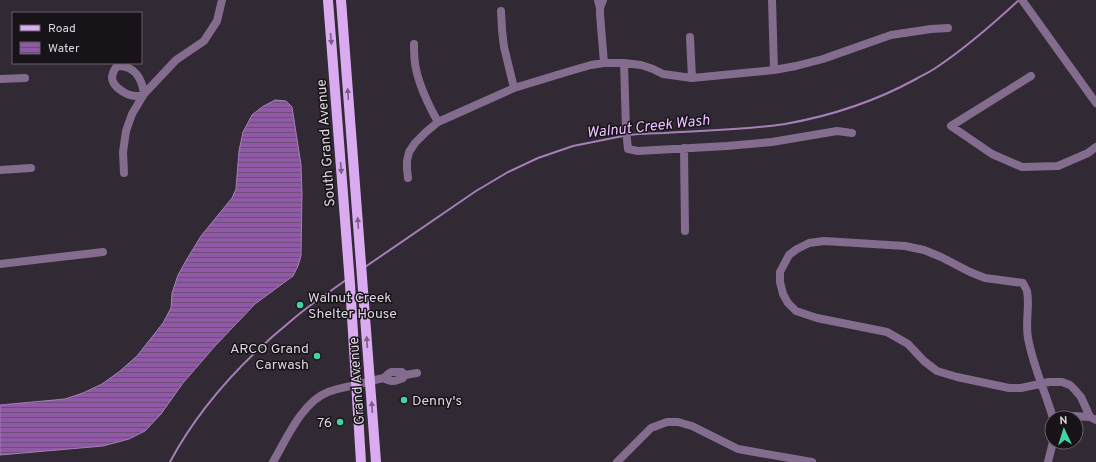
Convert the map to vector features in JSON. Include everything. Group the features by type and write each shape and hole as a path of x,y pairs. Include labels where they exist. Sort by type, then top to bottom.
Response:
{"main road":[{"name":"South Grand Avenue","path":"328,0 350,284"},
{"name":"South Grand Avenue","path":"341,0 361,274"},
{"name":"Grand Avenue","path":"361,274 376,462"},
{"name":"Grand Avenue","path":"350,284 361,462"}],"street":[{"path":"124,173 123,152 126,131 132,114 144,94 176,60 204,41 218,21 222,0"},
{"path":"772,0 774,70"},
{"path":"1023,1 1096,102"},
{"path":"600,3 604,63"},
{"path":"501,11 504,47 514,88"},
{"path":"408,178 407,161 409,152 415,143 438,122 514,88 591,65 604,63 624,63 641,65 664,74 692,78 774,70 823,59 891,35 912,31 948,28"},
{"path":"690,37 692,78"},
{"path":"414,44 416,70 430,107 438,122"},
{"path":"624,63 626,139 628,148 638,151 772,142 837,131 852,132"},
{"path":"1031,76 951,126 992,154 1022,167 1058,166 1088,153 1096,147"},
{"path":"0,79 25,78"},
{"path":"684,148 685,232"},
{"path":"0,170 31,168"},
{"path":"1050,410 1045,383 1032,356 1028,336 1027,290 1023,283 985,278 970,272 941,256 924,250 905,246 824,241 809,243 796,249 789,255 780,272 780,282 783,294 788,304 796,311 817,318 886,332 908,344 924,361 937,371 957,377 1009,388 1021,388 1045,383 1062,382 1070,385 1081,397 1093,418"},
{"path":"0,262 9,263 103,252"},
{"path":"273,462 299,418 313,401 326,393 340,388 356,386 384,378 391,372 402,372 405,375 417,373"},
{"path":"617,462 651,428 667,422 678,422 692,426 738,449 812,462"},
{"path":"1048,462 1051,450"}],"water":[{"path":"275,100 286,101 292,107 301,165 301,256 293,276 255,304 215,346 183,383 161,414 145,431 129,439 103,446 0,455 0,405 65,399 83,393 102,384 137,356 163,323 171,308 172,293 178,275 201,236 232,198 236,189 239,151 243,132 252,115 262,107"}],"waterway":[{"name":"Walnut Creek Wash","path":"628,135 770,126 802,121 852,107 901,87 934,69 990,26 1019,0"},
{"name":"Walnut Creek Wash","path":"365,267 476,191 508,172 538,158 573,146 623,136"},
{"name":"Walnut Creek Wash","path":"170,462 182,441 209,403 256,351 298,315 346,280"}],"place":[{"name":"Walnut Creek Shelter House","path":"300,305"},
{"name":"ARCO Grand Carwash","path":"317,356"},
{"name":"Denny's","path":"404,400"},
{"name":"76","path":"340,422"}]}
